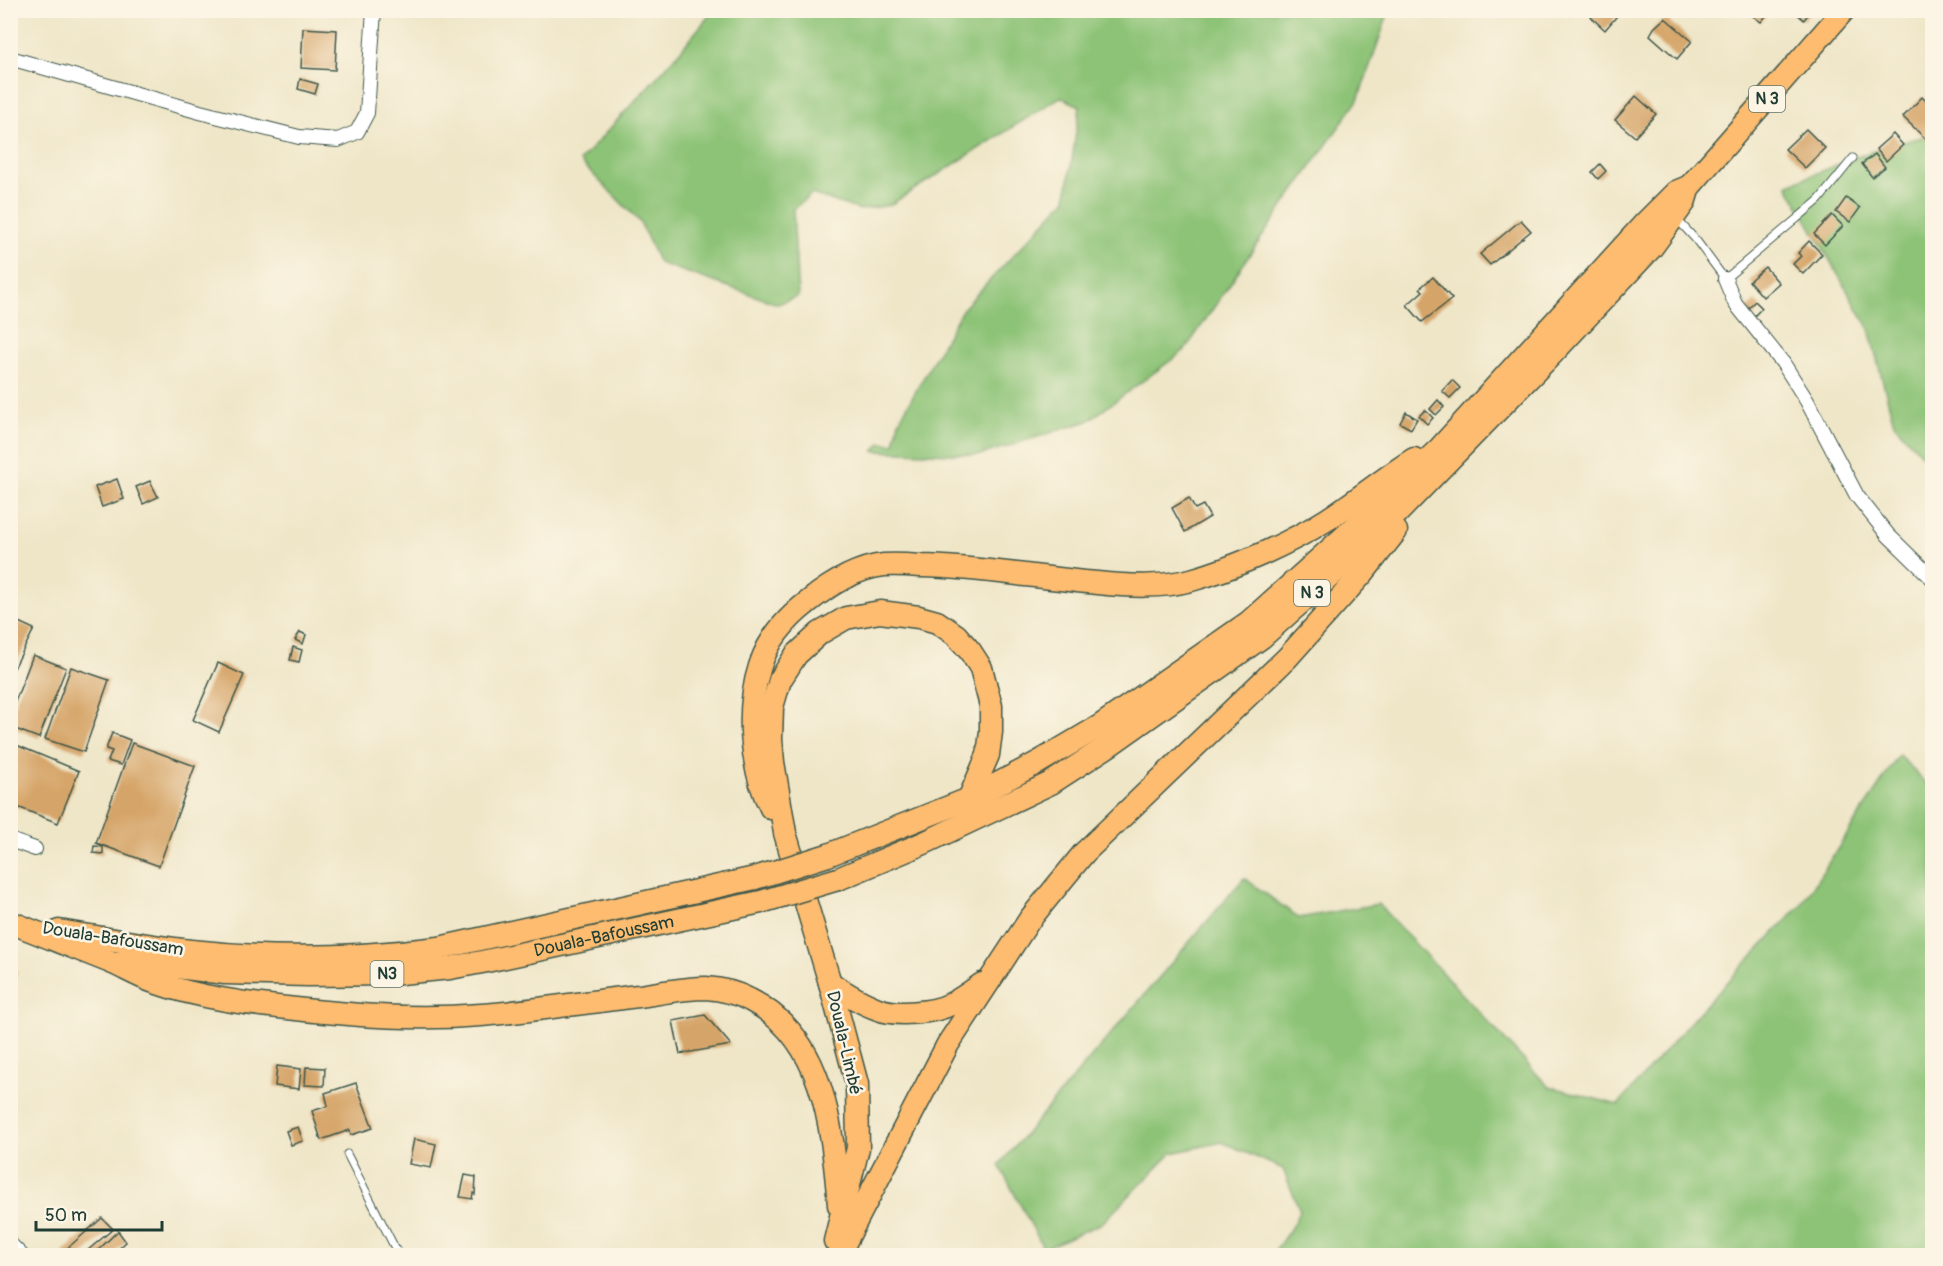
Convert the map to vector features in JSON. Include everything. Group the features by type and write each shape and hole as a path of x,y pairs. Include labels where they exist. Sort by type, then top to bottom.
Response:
{"highway":[{"name":"N 3","path":"838,879 924,843 1051,783 1108,746 1262,637 1374,537 1646,222 1676,192 1689,186 1844,10"},
{"name":"N 3","path":"828,855 969,799 1039,762 1100,726 1249,622 1384,501 1443,456 1652,247 1684,203 1689,186"},
{"path":"785,833 766,799 759,776 752,732 755,681 772,639 798,609 826,586 856,573 883,565 959,567 1135,586 1190,580 1251,560 1317,525 1414,459 1443,456"},
{"path":"838,1256 948,1044 1030,919 1084,853 1287,658 1363,573 1443,456"},
{"path":"785,833 773,762 772,707 780,680 796,655 820,633 846,618 879,612 919,617 937,622 956,635 970,651 981,668 986,684 991,706 992,732 988,755 969,799"},
{"name":"Douala-Limbé","path":"785,833 830,983 857,1084 858,1148 831,1256"},
{"name":"Douala-Bafoussam","path":"12,923 191,951 310,956 386,954 439,948 756,878 828,855"},
{"name":"Douala-Bafoussam","path":"12,923 113,963 137,962 235,973 308,975 417,972 482,962 761,902 838,879"},
{"path":"113,963 154,982 204,995 253,1005 377,1018 414,1019 482,1015 705,988 722,990 749,999 786,1026 805,1049 816,1076 825,1104 832,1143 840,1223"},
{"path":"830,983 881,1011 913,1012 933,1011 950,1005 988,980"}],"street":[{"path":"10,58 200,112 299,137 338,141 357,132 367,113 374,10"},
{"path":"1725,279 1735,303 1783,363 1807,401 1857,496 1888,535 1932,578"},
{"path":"10,840 35,849"}],"lane":[{"path":"1674,217 1696,240 1725,279 1819,200 1853,158"},
{"path":"347,1154 399,1256"},
{"path":"10,1239 27,1256"}],"green space":[{"path":"713,11 1389,11 1358,100 1185,350 1088,421 980,455 874,451 881,443 894,444 899,421 962,310 1066,199 1080,106 1060,97 890,205 860,210 812,194 793,209 798,296 778,304 659,263 640,222 580,161 676,56"},
{"path":"1932,134 1932,466 1894,424 1869,329 1787,185 1870,152"},
{"path":"1899,755 1932,790 1932,1255 1272,1255 1300,1211 1283,1169 1222,1142 1172,1153 1102,1223 1044,1249 999,1165 1244,878 1299,918 1378,904 1548,1086 1618,1105 1699,1012 1801,905"}],"building":[{"path":"1590,10 1622,10 1605,30 1591,17 1594,14"},
{"path":"1750,10 1771,10 1761,22 1749,13"},
{"path":"1797,10 1811,10 1804,20 1796,13"},
{"path":"1665,18 1692,41 1677,59 1650,35"},
{"path":"303,28 337,30 335,70 301,68"},
{"path":"300,79 318,84 315,94 298,89"},
{"path":"1636,96 1656,114 1635,137 1615,120"},
{"path":"1922,97 1932,107 1932,145 1903,117"},
{"path":"1806,129 1825,148 1805,168 1785,149"},
{"path":"1893,134 1903,145 1886,161 1876,149"},
{"path":"1875,154 1885,167 1872,177 1862,164"},
{"path":"1600,164 1606,171 1598,179 1592,172"},
{"path":"1846,198 1860,208 1850,222 1836,212"},
{"path":"1832,215 1843,226 1825,245 1814,234"},
{"path":"1521,220 1531,231 1490,265 1480,254"},
{"path":"1809,241 1822,254 1803,274 1793,264 1801,256 1798,253"},
{"path":"1765,267 1779,283 1763,297 1749,281"},
{"path":"1433,277 1452,299 1422,322 1407,305 1423,291 1420,288"},
{"path":"1755,301 1762,308 1753,317 1746,310"},
{"path":"1452,380 1460,388 1450,398 1442,391"},
{"path":"1438,400 1444,407 1436,415 1430,409"},
{"path":"1425,410 1433,418 1427,424 1419,416"},
{"path":"1406,412 1417,419 1411,429 1400,423"},
{"path":"117,479 124,499 102,507 95,487"},
{"path":"150,481 158,497 143,504 136,487"},
{"path":"1189,498 1195,509 1203,505 1210,517 1185,532 1172,508"},
{"path":"10,618 34,629 10,676"},
{"path":"300,632 306,635 303,644 295,640"},
{"path":"293,647 302,650 299,662 290,660"},
{"path":"33,655 66,668 39,738 10,727 10,715"},
{"path":"218,663 244,675 219,732 193,720"},
{"path":"71,667 109,680 84,752 45,739"},
{"path":"112,733 130,740 121,765 108,761 112,751 106,749"},
{"path":"132,743 195,766 159,866 96,843"},
{"path":"14,744 79,771 58,823 10,804 10,754"},
{"path":"94,846 103,847 103,854 93,853"},
{"path":"10,966 18,971 10,985"},
{"path":"705,1015 731,1045 680,1054 673,1021"},
{"path":"277,1066 301,1069 299,1089 275,1086"},
{"path":"306,1067 325,1068 324,1086 305,1085"},
{"path":"356,1083 373,1128 351,1135 350,1130 321,1140 312,1111 328,1106 325,1093"},
{"path":"298,1127 303,1141 291,1145 286,1131"},
{"path":"414,1139 436,1144 431,1168 409,1164"},
{"path":"465,1175 476,1177 475,1194 473,1193 472,1199 460,1197"},
{"path":"102,1218 113,1229 81,1256 66,1256 63,1252"},
{"path":"118,1231 126,1242 111,1256 92,1256"}]}
